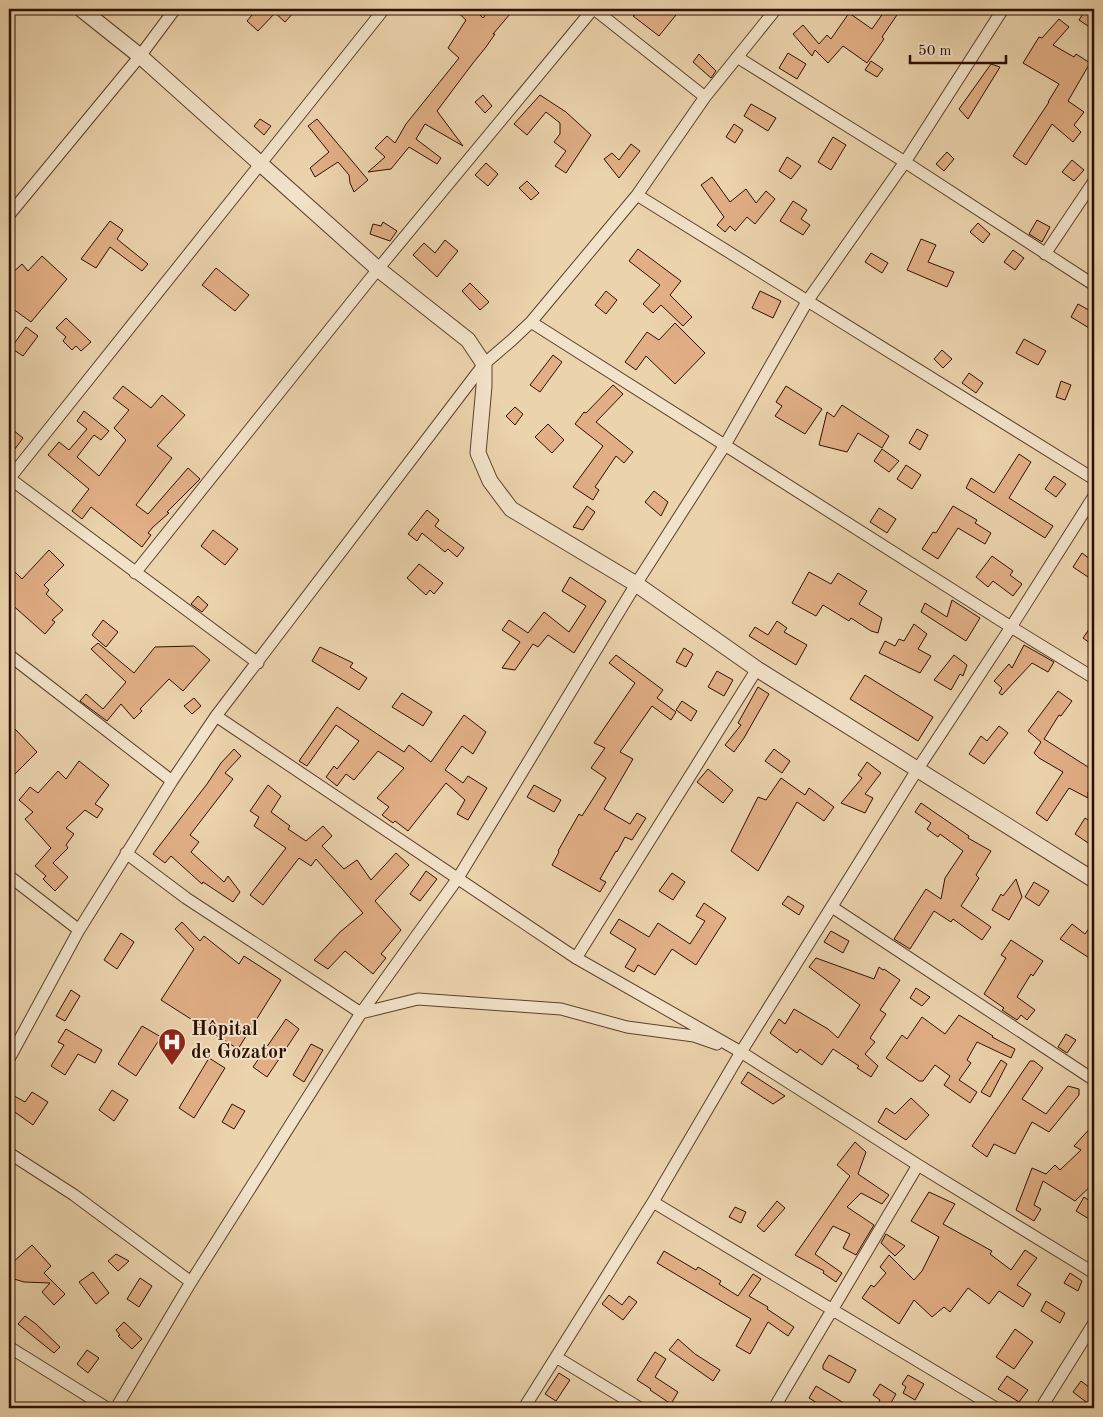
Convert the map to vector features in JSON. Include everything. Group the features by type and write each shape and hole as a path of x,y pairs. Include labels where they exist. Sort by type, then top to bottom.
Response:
{"street":[{"path":"81,9 140,56 378,269 468,340 484,364 478,453 490,481 511,509 636,584 757,669 1094,880"},
{"path":"9,215 140,56 175,9"},
{"path":"9,479 384,9"},
{"path":"135,573 378,269 594,9 706,97"},
{"path":"9,1059 79,930 172,781 216,716 484,364 530,322 637,195 706,97 776,9"},
{"path":"116,1408 191,1282 361,1013 458,878 636,584 725,445 808,300 905,162 1003,9"},
{"path":"737,57 905,162 1094,285"},
{"path":"1045,254 1094,181"},
{"path":"637,195 1094,479"},
{"path":"530,322 1011,628 1094,678"},
{"path":"9,475 11,476 9,479"},
{"path":"9,479 258,663"},
{"path":"524,1408 653,1202 741,1052 918,770 1011,628 1094,496"},
{"path":"9,655 172,781"},
{"path":"576,958 757,669"},
{"path":"216,716 576,958 741,1052 918,1165 1094,1273"},
{"path":"126,853 186,898 361,1013 418,999 561,1009 627,1027 694,1036 741,1052"},
{"path":"9,876 79,930"},
{"path":"832,907 1094,1080"},
{"path":"9,1153 74,1195 191,1282"},
{"path":"774,1408 918,1165"},
{"path":"653,1202 996,1408"},
{"path":"1041,1408 1094,1323"},
{"path":"9,1347 107,1408"},
{"path":"556,1357 640,1408"}],"building":[{"path":"257,9 297,9 285,22 275,13 258,31 247,21"},
{"path":"454,9 474,9 483,18 490,9 505,9 510,14 493,34 495,34 437,111 463,146 425,124 416,139 441,158 437,164 409,147 391,169 368,172 385,157 375,148 387,136 395,143 406,124 459,58 448,48 466,20"},
{"path":"642,9 668,9 676,15 659,36 633,16"},
{"path":"886,9 901,9 882,37 884,39 867,63 843,46 828,63 815,50 812,56 793,34 803,25 819,44 827,35 831,39 849,13 872,29"},
{"path":"1086,9 1094,13 1094,30 1079,20"},
{"path":"1059,19 1069,27 1053,45 1074,57 1076,54 1090,63 1068,101 1084,112 1074,125 1081,132 1073,142 1052,124 1026,165 1013,156 1059,84 1023,63 1039,37 1042,38"},
{"path":"788,53 806,64 797,79 779,68"},
{"path":"699,54 716,71 711,78 693,62"},
{"path":"871,61 883,69 877,77 865,70"},
{"path":"991,64 1000,67 968,119 959,109"},
{"path":"483,95 492,106 485,113 475,102"},
{"path":"540,95 566,112 591,135 566,173 555,166 566,151 554,142 560,134 560,123 546,112 527,135 514,124"},
{"path":"751,104 776,118 768,131 744,116"},
{"path":"260,119 271,126 264,135 254,126"},
{"path":"317,119 368,180 354,192 349,175 338,162 315,177 310,168 329,152 308,126"},
{"path":"734,124 743,130 735,143 726,137"},
{"path":"833,137 846,145 831,170 818,162"},
{"path":"631,144 640,151 619,178 604,159 612,153 619,160"},
{"path":"947,152 954,159 944,171 936,164"},
{"path":"787,157 801,166 791,179 779,171"},
{"path":"1072,160 1084,170 1074,181 1062,172"},
{"path":"486,163 498,174 488,186 475,175"},
{"path":"712,177 730,202 746,189 756,203 766,191 775,199 755,224 747,217 735,231 730,226 725,232 717,225 724,217 701,185"},
{"path":"527,181 539,193 531,200 519,188"},
{"path":"793,201 807,210 801,219 810,225 803,235 780,221"},
{"path":"1037,220 1050,227 1042,242 1029,234"},
{"path":"110,221 123,230 117,239 148,264 142,271 110,247 96,268 81,259"},
{"path":"383,222 397,231 390,241 370,234 373,224 381,226"},
{"path":"978,223 990,234 983,243 970,232"},
{"path":"921,239 936,245 928,262 954,272 947,287 907,270"},
{"path":"445,240 458,251 437,277 413,255 424,243 435,253"},
{"path":"638,249 681,281 670,295 692,317 683,326 661,305 653,313 643,304 660,285 629,261"},
{"path":"1013,250 1024,258 1015,270 1004,262"},
{"path":"871,253 888,263 882,273 865,262"},
{"path":"42,256 67,279 31,322 9,306 9,276 22,264 28,271"},
{"path":"216,268 249,295 235,311 202,285"},
{"path":"470,283 489,302 480,310 462,291"},
{"path":"606,291 617,300 606,314 595,305"},
{"path":"760,291 781,301 773,318 752,308"},
{"path":"1078,304 1094,313 1094,331 1071,317"},
{"path":"66,318 91,342 81,351 76,346 72,350 63,341 66,337 56,328"},
{"path":"675,323 705,353 675,384 646,356 636,370 625,362 647,332 659,340"},
{"path":"26,327 38,336 23,356 11,348"},
{"path":"1024,339 1046,351 1038,365 1016,353"},
{"path":"942,350 952,359 943,368 934,359"},
{"path":"553,355 562,362 540,392 530,385"},
{"path":"969,373 983,383 976,393 962,383"},
{"path":"1061,381 1071,385 1065,400 1056,397"},
{"path":"613,385 623,394 596,422 633,452 624,463 616,456 595,487 599,490 593,500 573,487 603,446 575,424 584,412 586,413"},
{"path":"123,386 151,408 162,395 185,415 157,446 172,458 136,505 148,514 188,468 200,479 167,512 169,513 153,527 148,533 151,535 142,547 91,507 82,519 72,511 89,489 48,455 59,442 69,450 87,429 77,421 84,411 109,431 101,440 94,435 77,457 99,476 126,440 114,428 129,410 113,398"},
{"path":"786,386 822,409 805,434 775,416 782,406 776,402"},
{"path":"842,405 889,436 882,448 858,433 847,452 819,445 827,412 834,417"},
{"path":"515,407 523,414 515,425 506,416"},
{"path":"548,424 564,440 552,453 535,437"},
{"path":"917,429 928,435 920,450 909,443"},
{"path":"13,430 23,438 9,457 9,435"},
{"path":"882,449 899,461 889,472 874,461"},
{"path":"1019,454 1031,462 1009,498 1053,526 1045,538 966,488 971,478 994,493"},
{"path":"906,465 921,475 912,489 897,479"},
{"path":"1054,476 1066,484 1056,497 1045,489"},
{"path":"654,491 668,502 661,516 645,502"},
{"path":"587,506 595,512 583,530 573,527"},
{"path":"953,506 977,520 975,523 991,533 985,544 958,528 938,559 922,549 933,532 936,533"},
{"path":"879,508 896,519 887,533 870,522"},
{"path":"427,510 439,520 435,526 464,548 457,557 448,549 445,552 422,533 417,541 408,534"},
{"path":"213,530 238,549 225,565 201,546"},
{"path":"49,550 64,565 44,585 49,590 46,594 63,610 52,620 55,622 45,634 9,602 9,577 14,571 22,579"},
{"path":"1082,553 1094,562 1094,581 1073,567"},
{"path":"992,556 1013,571 1010,575 1022,584 1013,596 993,581 988,587 976,577"},
{"path":"419,564 443,583 434,594 430,590 426,595 407,578"},
{"path":"809,572 831,584 838,573 867,591 859,604 882,618 878,633 871,631 851,618 849,621 823,605 816,616 792,603"},
{"path":"570,577 606,601 574,653 548,635 538,647 533,644 515,670 502,668 520,642 502,630 509,620 528,633 544,612 569,632 586,606 562,591"},
{"path":"198,596 208,605 202,612 191,604"},
{"path":"952,600 980,618 966,641 921,612 925,603 947,617"},
{"path":"103,620 118,632 106,647 92,635"},
{"path":"777,621 787,628 784,632 807,645 796,665 749,636 755,627 768,635"},
{"path":"1094,622 1094,646 1083,638"},
{"path":"914,624 927,634 918,649 931,656 920,673 879,653 885,641 895,646 899,639 904,641"},
{"path":"98,643 134,673 155,647 194,646 210,660 183,691 169,679 140,709 142,711 134,719 121,704 107,721 80,701 86,694 103,709 126,682 91,649"},
{"path":"1024,645 1054,662 1048,672 1032,663 1002,695 999,693 1002,688 994,681 1009,664 1012,668"},
{"path":"320,647 353,663 350,667 367,678 359,690 312,661"},
{"path":"684,648 693,654 686,667 676,662"},
{"path":"616,655 663,690 657,698 676,712 671,720 652,706 620,752 633,759 604,809 630,824 637,813 646,818 632,840 625,837 616,851 600,879 606,882 600,892 552,865 579,814 582,816 606,778 591,768 605,748 594,743 635,683 609,663"},
{"path":"954,655 967,665 963,676 960,674 951,690 934,680"},
{"path":"717,671 733,680 724,696 708,687"},
{"path":"865,675 933,717 918,741 850,699"},
{"path":"758,687 769,694 734,752 725,745 741,725 738,723"},
{"path":"1058,691 1072,701 1061,716 1059,715 1044,739 1088,767 1094,757 1094,789 1088,792 1088,798 1069,788 1047,821 1036,813 1063,772 1034,753 1041,742 1028,731"},
{"path":"402,693 432,712 423,726 392,707"},
{"path":"194,698 201,706 192,714 184,706"},
{"path":"682,701 697,711 691,721 676,710"},
{"path":"337,707 404,752 409,745 431,762 464,715 486,732 473,754 462,746 445,770 463,783 468,776 487,788 468,820 457,814 465,800 446,783 408,831 395,821 393,823 382,815 389,807 377,798 404,768 378,751 354,780 346,774 337,786 326,777 334,766 337,769 359,741 336,725 307,766 299,761"},
{"path":"999,726 1008,733 984,764 969,754 981,736 987,741"},
{"path":"14,728 37,752 14,775 9,770 9,733"},
{"path":"234,749 241,756 225,773 233,779 190,835 199,842 191,852 224,882 228,876 240,892 233,902 203,882 202,884 171,856 165,863 153,854 221,763"},
{"path":"774,749 790,761 782,773 765,761"},
{"path":"79,761 109,785 95,804 103,809 97,818 85,810 66,828 74,834 66,845 68,848 53,863 68,877 55,891 43,879 46,876 35,866 51,848 25,819 33,812 19,800 30,787 38,793 58,771 66,779"},
{"path":"867,762 881,773 865,794 873,798 865,813 841,803 862,778 858,775"},
{"path":"708,769 733,790 723,803 697,782"},
{"path":"781,778 805,795 809,788 834,807 824,821 797,802 758,871 731,851 758,797 766,800"},
{"path":"268,785 281,796 271,812 290,826 288,829 306,841 323,826 332,836 322,846 344,869 357,860 371,880 396,853 409,865 375,901 401,930 381,954 386,958 373,974 345,951 328,969 314,960 340,932 363,913 316,859 311,866 299,858 263,905 250,895 286,848 254,826 259,817 250,811"},
{"path":"534,785 561,800 554,812 527,797"},
{"path":"921,803 969,836 968,838 991,851 976,875 979,878 961,906 991,927 982,940 953,919 951,922 934,911 910,949 894,939 926,889 941,899 945,878 963,851 940,834 938,837 927,829 931,823 915,812"},
{"path":"1085,818 1094,824 1094,847 1075,834"},
{"path":"426,871 437,879 420,901 410,894"},
{"path":"672,873 685,882 673,900 659,891"},
{"path":"1016,879 1022,897 1009,920 992,910 1001,894 1003,896"},
{"path":"1034,882 1049,891 1039,906 1025,897"},
{"path":"788,896 804,906 799,915 782,904"},
{"path":"704,903 726,918 696,965 672,949 655,975 638,965 634,972 625,967 636,949 610,933 619,919 649,937 658,923 690,944 705,921 696,916"},
{"path":"1094,921 1094,961 1060,939 1072,924 1085,934"},
{"path":"182,922 200,941 204,936 239,964 244,956 281,980 238,1049 161,1000 194,949 175,929"},
{"path":"831,931 849,941 843,953 824,942"},
{"path":"121,933 134,942 117,969 104,960"},
{"path":"1011,940 1043,961 1033,976 1031,974 1017,997 1035,1010 1027,1020 1021,1015 1017,1020 984,994 1006,958 1001,955"},
{"path":"816,958 874,979 879,967 900,980 880,1010 886,1014 870,1038 875,1042 865,1054 878,1066 871,1077 857,1068 859,1066 833,1049 822,1065 800,1049 797,1053 770,1033 779,1019 785,1024 794,1009 828,1029 838,1038 860,1005 809,967"},
{"path":"916,988 930,997 922,1006 910,998"},
{"path":"71,990 80,996 65,1021 56,1016"},
{"path":"959,1015 992,1037 1015,1049 1011,1058 977,1042 967,1060 971,1063 959,1080 977,1092 970,1103 944,1085 950,1076 935,1065 923,1081 919,1081 886,1058 902,1035 907,1039 922,1017 945,1034"},
{"path":"286,1019 299,1029 267,1077 253,1067"},
{"path":"142,1026 161,1037 136,1076 118,1064"},
{"path":"66,1029 102,1050 95,1063 78,1054 65,1075 51,1066 64,1045 58,1042"},
{"path":"1066,1034 1076,1040 1067,1053 1058,1047"},
{"path":"311,1044 323,1050 304,1082 293,1075"},
{"path":"209,1058 225,1068 194,1118 179,1108"},
{"path":"1001,1060 1007,1064 990,1097 981,1092"},
{"path":"1030,1061 1034,1061 1043,1068 1022,1099 1046,1114 1068,1086 1079,1089 1079,1095 1049,1132 1032,1122 1015,1154 994,1144 987,1157 972,1146"},
{"path":"748,1072 785,1096 773,1104 741,1083"},
{"path":"112,1090 128,1100 114,1121 99,1110"},
{"path":"32,1092 48,1102 33,1125 9,1108 9,1093 25,1102"},
{"path":"911,1098 929,1115 906,1140 878,1122 886,1108 895,1114"},
{"path":"232,1104 245,1111 234,1129 222,1122"},
{"path":"1094,1124 1094,1183 1075,1201 1043,1181 1034,1205 1041,1209 1034,1221 1016,1210 1032,1168 1046,1174 1055,1165 1060,1170 1081,1150 1074,1146"},
{"path":"855,1142 866,1152 858,1174 889,1195 882,1204 861,1193 847,1207 874,1225 856,1255 843,1248 850,1234 833,1226 815,1254 842,1273 836,1282 823,1273 824,1271 795,1255 850,1176 837,1165"},
{"path":"929,1192 955,1204 943,1224 992,1251 990,1254 1011,1270 1025,1250 1037,1258 1017,1285 1031,1294 1023,1307 999,1291 989,1304 968,1288 950,1312 944,1307 932,1317 914,1300 899,1324 862,1298 871,1285 874,1287 886,1273 880,1267 889,1255 914,1280 922,1271 939,1237 911,1221"},
{"path":"1084,1197 1094,1204 1094,1222 1076,1211"},
{"path":"777,1201 785,1208 764,1232 757,1226"},
{"path":"735,1207 746,1212 741,1223 729,1217"},
{"path":"886,1234 905,1246 895,1256 881,1243"},
{"path":"32,1245 51,1266 44,1273 65,1294 54,1305 42,1292 50,1283 24,1282 14,1279 12,1263"},
{"path":"664,1251 696,1270 698,1267 721,1281 719,1284 738,1296 753,1274 761,1279 749,1296 768,1307 767,1309 794,1327 788,1336 768,1322 750,1354 736,1346 751,1319 657,1263"},
{"path":"116,1254 129,1261 118,1271 108,1261"},
{"path":"93,1272 109,1293 96,1304 79,1282"},
{"path":"1070,1273 1082,1281 1078,1291 1064,1283"},
{"path":"140,1278 152,1286 139,1307 127,1299"},
{"path":"609,1295 622,1305 629,1296 637,1302 623,1320 602,1304"},
{"path":"1046,1301 1065,1313 1060,1323 1041,1311"},
{"path":"25,1316 60,1347 54,1353 18,1324"},
{"path":"124,1322 142,1339 132,1349 118,1336 120,1335 116,1330"},
{"path":"1015,1329 1033,1342 1014,1369 996,1357"},
{"path":"678,1339 695,1354 720,1370 713,1381 669,1350"},
{"path":"87,1350 99,1358 88,1373 77,1364"},
{"path":"655,1352 666,1359 655,1377 678,1392 671,1404 637,1380"},
{"path":"829,1355 856,1370 849,1383 823,1369 823,1365"},
{"path":"559,1373 570,1380 556,1401 545,1394"},
{"path":"908,1375 924,1384 915,1400 903,1393 906,1387 902,1384"},
{"path":"1007,1376 1028,1390 1019,1402 998,1389"},
{"path":"1081,1381 1094,1391 1094,1408 1073,1392"},
{"path":"880,1384 896,1394 888,1408 875,1408 880,1400 873,1395"},
{"path":"816,1386 852,1408 825,1408 809,1398"}],"place":[{"name":"Hôpital de Gozator","path":"172,1066"}]}
